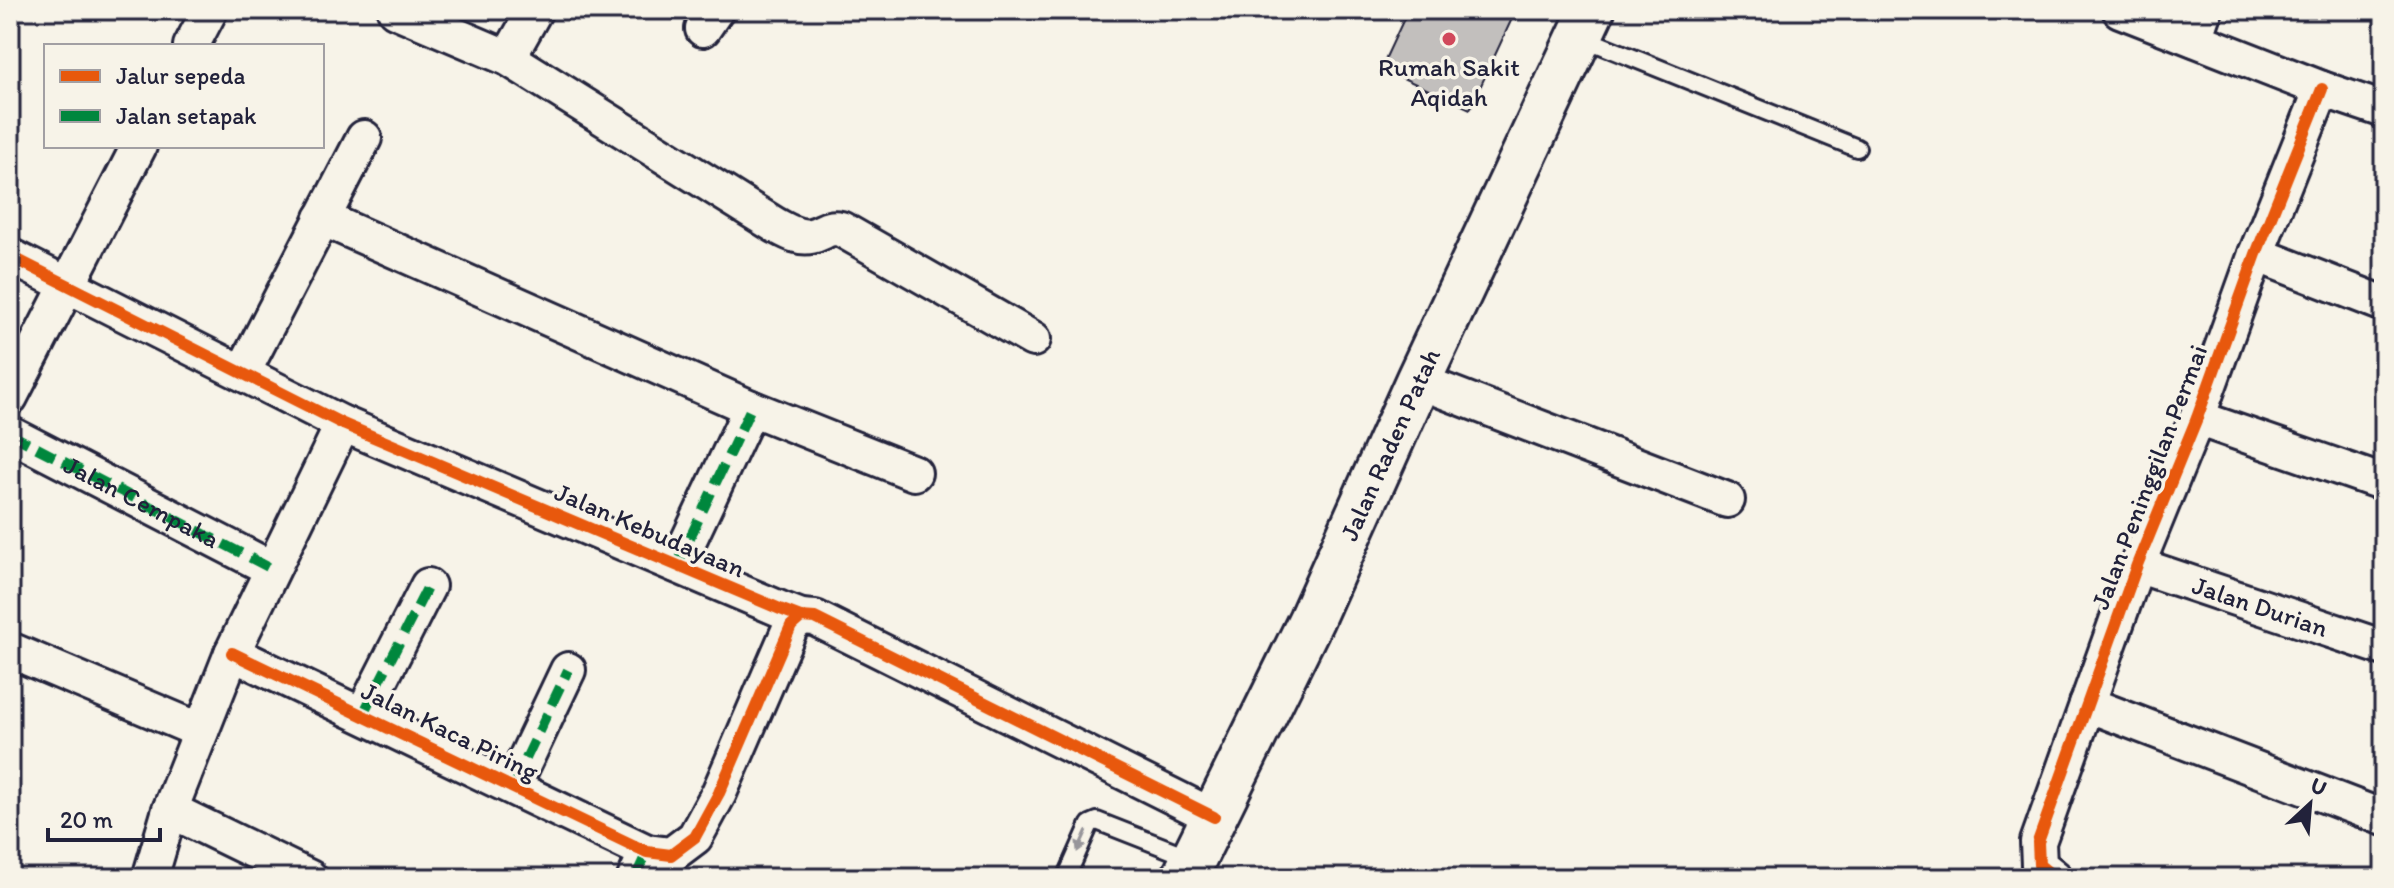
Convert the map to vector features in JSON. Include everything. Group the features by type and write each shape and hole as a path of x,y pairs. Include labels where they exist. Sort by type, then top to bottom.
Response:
{"main road":[{"name":"Jalan Raden Patah","path":"1189,869 1311,620 1418,381 1586,23"}],"street":[{"path":"192,44 210,10"},
{"path":"508,58 535,10"},
{"path":"2120,10 2200,24 2322,89 2384,110"},
{"path":"410,13 508,58 775,225 796,235 813,236 827,228 841,229 1033,339"},
{"name":"Jalan Peninggilan Permai","path":"2055,878 2039,865 2038,842 2137,565 2197,418 2256,254 2322,89"},
{"path":"243,372 364,138"},
{"path":"10,397 138,148"},
{"path":"322,218 751,408 914,473"},
{"path":"2256,254 2384,304"},
{"name":"Jalan Kebudayaan","path":"10,256 343,424 801,617 815,618 1214,817"},
{"path":"1418,381 1727,500"},
{"path":"677,565 751,408"},
{"path":"2197,418 2384,483"},
{"path":"150,878 170,810 232,653 343,424"},
{"name":"Jalan Cempaka","path":"10,434 272,569"},
{"name":"Jalan Durian","path":"2137,565 2384,648"},
{"path":"363,714 428,586"},
{"path":"641,865 671,855 695,837 719,793 791,626 801,617"},
{"path":"10,650 201,731"},
{"name":"Jalan Kaca Piring","path":"232,653 513,786 641,865"},
{"path":"513,786 568,670"},
{"path":"2087,704 2384,818"},
{"path":"170,810 310,878"}],"lane":[{"path":"1586,23 1857,148"},
{"path":"1066,878 1090,824 1097,821 1189,869"}],"building":[{"name":"Rumah Sakit Aqidah","path":"1408,10 1516,10 1470,109 1381,68"}],"marked path":[{"path":"677,565 751,408"},
{"path":"10,434 272,569"},
{"path":"363,714 428,586"},
{"path":"513,786 568,670"},
{"path":"635,878 647,852"}],"cycle path":[{"path":"2055,878 2039,865 2038,842 2137,565 2197,418 2256,254 2322,89"},
{"path":"10,256 343,424 780,609 801,617 815,618 1214,817"},
{"path":"232,653 647,852 671,855 695,837 719,793 791,626 801,617"}],"place":[{"name":"Rumah Sakit Aqidah","path":"1449,39"}]}
